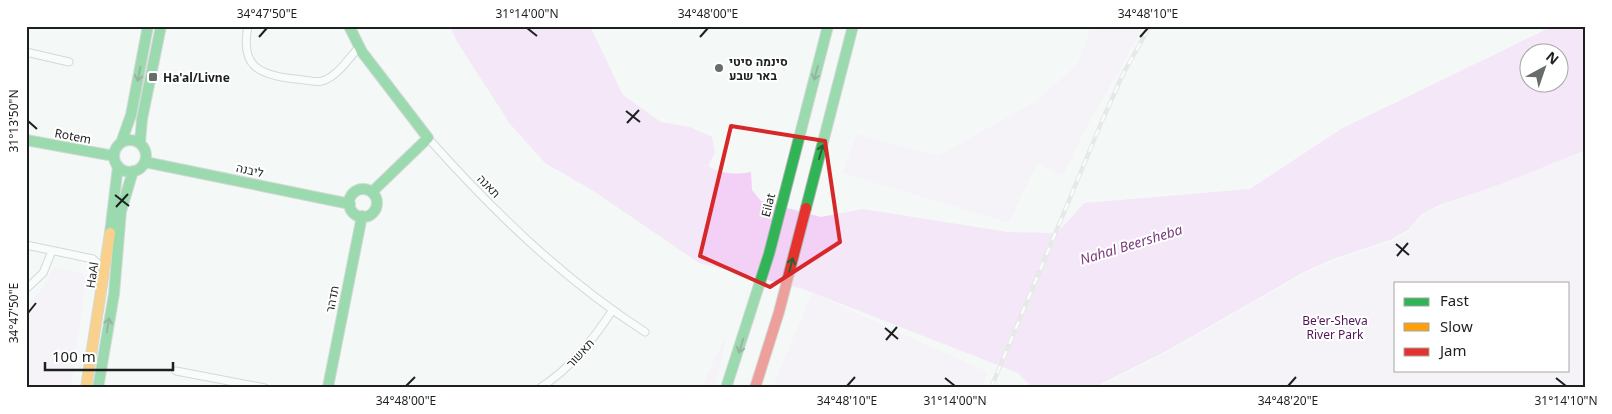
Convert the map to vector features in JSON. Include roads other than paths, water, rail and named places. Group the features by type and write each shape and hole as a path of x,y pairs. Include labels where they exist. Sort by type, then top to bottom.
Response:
{"main road":[{"path":"121,143 131,140 140,143 146,152 145,162 133,171 116,161 121,143 131,115 148,26"},
{"path":"140,143 142,119 161,26"},
{"name":"תאנה","path":"349,26 359,47 385,84 428,138"},
{"name":"Eilat","path":"726,388 754,304 782,205 828,26"},
{"path":"755,388 779,312 853,26"},
{"path":"372,192 428,138"},
{"name":"Rotem","path":"26,140 116,161"},
{"name":"HaAl","path":"86,388 109,252 116,161"},
{"name":"ליבנה","path":"145,162 350,204"},
{"name":"HaAl","path":"100,388 100,373 115,283 121,218 127,183 133,171"},
{"path":"364,189 372,192 377,199 376,208 371,214 362,216 353,212 350,204 352,196 356,191 364,189"},
{"name":"תדהר","path":"328,387 362,216"}],"street":[{"path":"248,26 244,44 247,59 263,71 280,77 322,82 336,73 359,47"},
{"path":"26,52 69,62"},
{"name":"תאנה","path":"428,138 516,230 612,311 646,332"},
{"path":"26,245 52,252 93,259 106,271"},
{"path":"26,289 43,273 52,252"},
{"path":"93,259 109,252"},
{"name":"תאשור","path":"540,388 574,360 594,338 612,311"},
{"path":"176,370 265,388"}],"water":[{"name":"Nahal Beersheba","path":"450,26 590,26 623,95 661,122 690,127 712,137 715,153 708,166 728,173 751,172 752,190 761,201 821,217 863,209 1008,232 1057,233 1084,203 1250,189 1341,129 1520,42 1520,92 1570,92 1570,42 1520,42 1547,29 1586,26 1586,150 1503,183 1437,206 1421,215 1408,230 1390,240 1333,259 1304,272 1170,349 1093,388 1043,388 1030,385 1018,373 803,289 699,263 592,190 545,163 510,124 456,40"}],"railway":[{"path":"991,388 1102,121 1123,74 1150,26"}],"place":[{"name":"סינמה סיטי באר שבע","path":"719,68"},
{"name":"Ha'al/Livne","path":"153,77"}],"park label":[{"name":"Be'er-Sheva River Park","path":"1335,327"}]}
